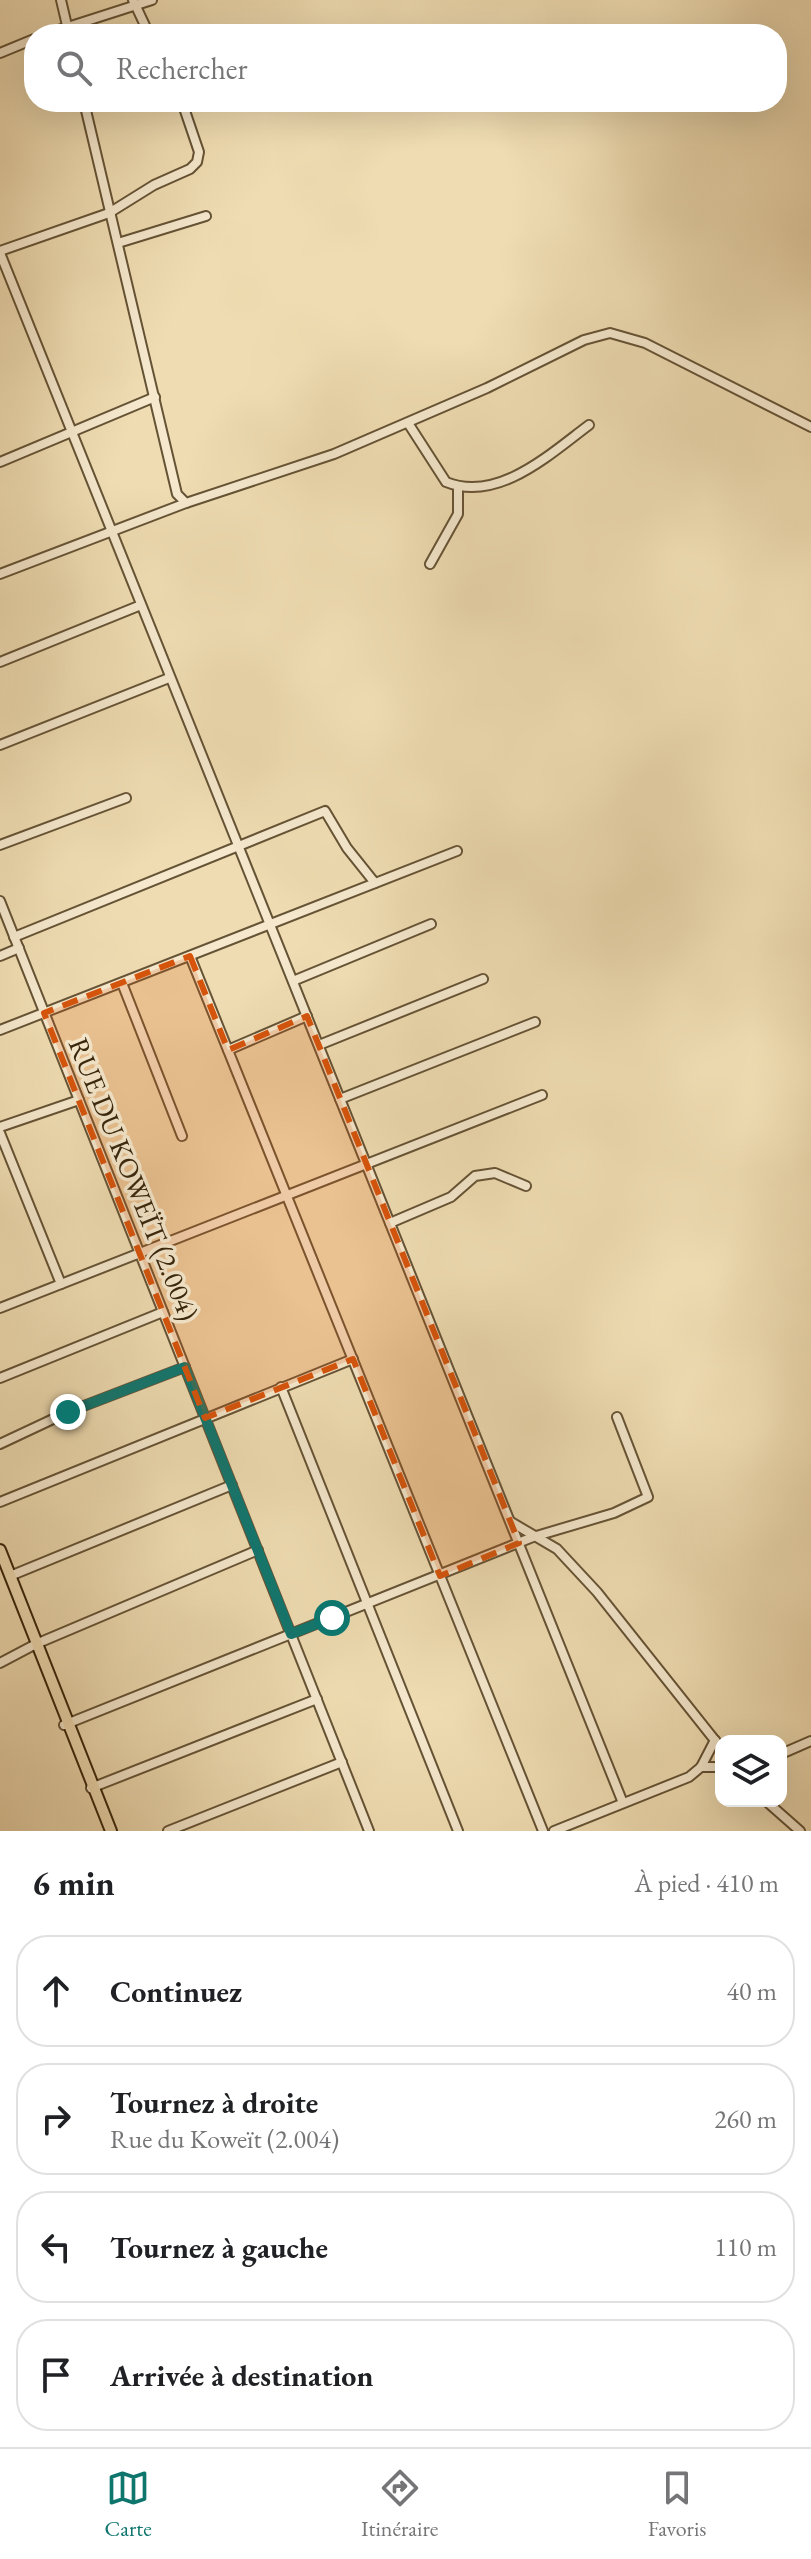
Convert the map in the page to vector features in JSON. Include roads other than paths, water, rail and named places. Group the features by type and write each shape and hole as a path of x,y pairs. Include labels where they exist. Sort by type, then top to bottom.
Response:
{"main road":[{"path":"0,1550 34,1645"},
{"path":"0,1567 109,1831"}],"street":[{"path":"61,0 67,24"},
{"path":"83,24 134,3 152,0"},
{"path":"134,3 144,24"},
{"path":"0,53 24,43"},
{"path":"86,112 177,494 186,503"},
{"path":"186,112 195,136 197,162 109,213 0,252 623,1803"},
{"path":"118,243 206,216"},
{"path":"0,574 186,503 334,454 408,423 584,340 610,333 656,348 811,427"},
{"path":"0,462 73,434 155,397"},
{"path":"408,423 446,482 458,487 489,485 526,471 589,425"},
{"path":"430,564 458,514 458,487"},
{"path":"0,662 141,605"},
{"path":"0,745 169,678"},
{"path":"0,845 126,798"},
{"path":"14,937 325,811 347,848 375,883"},
{"path":"0,1030 457,851"},
{"name":"RUE DU KOWEÏT (2.004)","path":"0,901 369,1829"},
{"path":"293,981 431,924"},
{"path":"0,956 19,948"},
{"path":"190,956 543,1831"},
{"path":"319,1045 483,979"},
{"path":"122,983 182,1136"},
{"path":"228,1050 307,1016"},
{"path":"340,1099 535,1022"},
{"path":"0,1308 542,1095"},
{"path":"61,1284 0,1130 79,1100"},
{"path":"390,1223 449,1198 475,1176 495,1173 526,1186"},
{"path":"0,1378 163,1312"},
{"path":"0,1502 353,1359"},
{"path":"0,1444 68,1412 185,1367"},
{"path":"281,1387 458,1831"},
{"path":"66,1724 533,1537 614,1513 648,1497 617,1417"},
{"path":"10,1576 232,1485"},
{"path":"509,1520 557,1549 597,1592 715,1740"},
{"path":"0,1663 34,1645 258,1550"},
{"path":"91,1788 317,1699"},
{"path":"787,1751 811,1741"},
{"path":"554,1831 689,1777 715,1748"},
{"path":"168,1831 342,1762"},
{"path":"701,1767 715,1767"},
{"path":"773,1807 800,1831"},
{"path":"358,1831 369,1829"}]}
